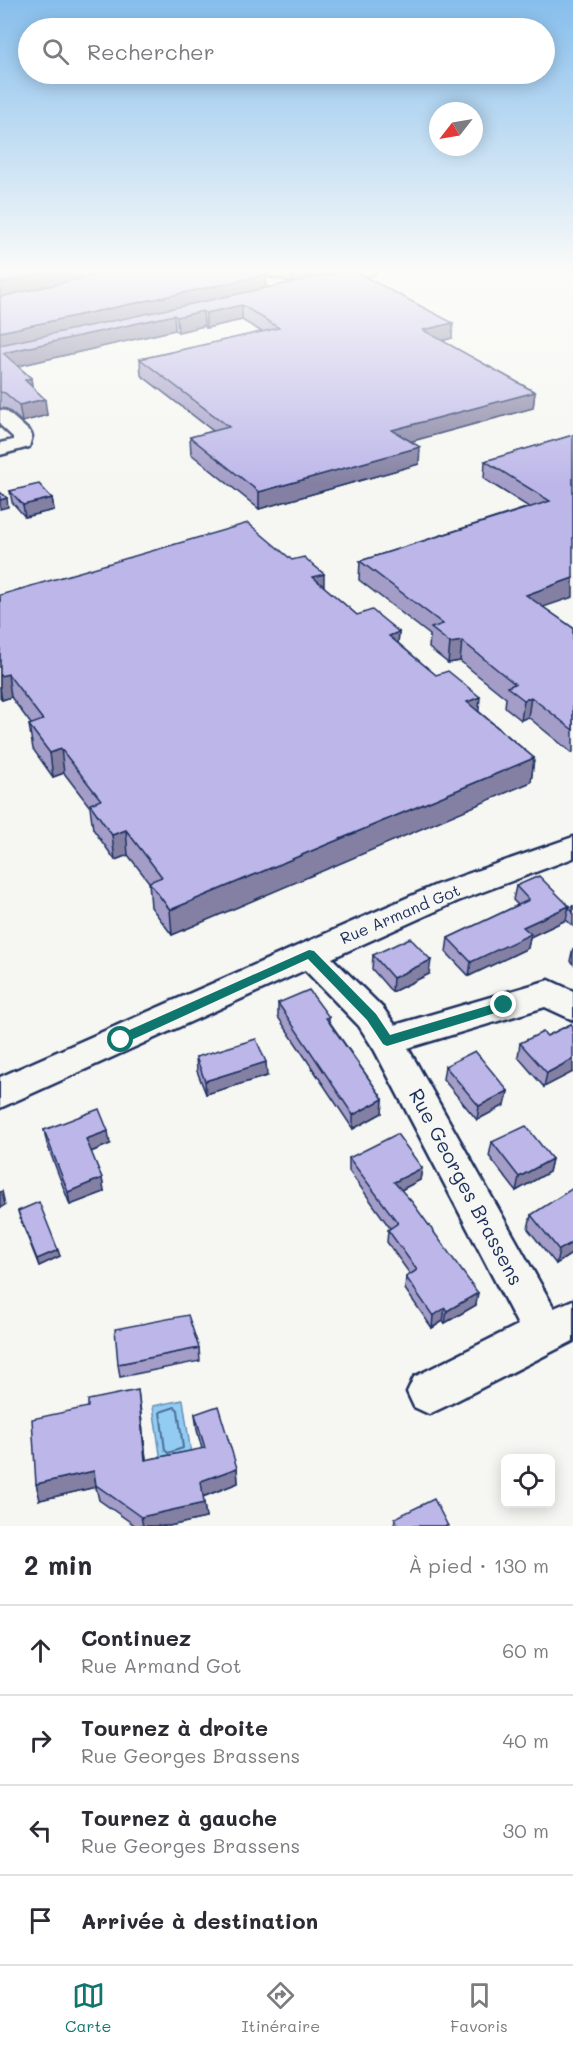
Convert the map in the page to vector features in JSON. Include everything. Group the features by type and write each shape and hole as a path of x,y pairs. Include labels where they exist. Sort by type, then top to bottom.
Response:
{"street":[{"path":"0,415 23,436 22,443 0,449"},
{"name":"Rue Armand Got","path":"0,1093 447,893 573,847"},
{"name":"Rue Georges Brassens","path":"309,954 371,1017 559,1326 429,1392"},
{"path":"387,1041 549,993 573,1007"}],"water":[{"path":"183,1400 191,1454 161,1461 153,1406"}],"building":[{"path":"18,341 56,341 3,353 31,378 25,380 45,399 19,405 5,393 0,392 0,345"},
{"path":"220,341 443,341 535,392 392,430 420,447 259,492 190,437 229,427 140,359"},
{"path":"573,435 573,578 526,595 573,628 573,730 531,697 524,700 507,687 515,684 462,641 450,643 431,628 443,624 360,561 550,501 485,461"},
{"path":"39,484 52,498 23,505 10,491"},
{"path":"0,492 7,498 0,500"},
{"path":"248,523 292,560 304,557 324,574 313,577 357,615 372,610 399,632 389,636 436,675 448,671 480,697 467,702 534,758 170,910 149,882 162,877 126,830 112,835 90,804 101,800 61,749 50,753 29,725 43,720 8,674 0,676 0,595"},
{"path":"539,876 569,906 523,927 531,934 471,962 448,938 529,900 516,886"},
{"path":"410,938 431,960 393,978 373,955"},
{"path":"309,990 383,1099 353,1115 278,1003"},
{"path":"571,1024 573,1026 573,1059 547,1073 520,1043 543,1032 547,1036"},
{"path":"256,1039 266,1062 205,1081 196,1057"},
{"path":"475,1051 508,1091 479,1106 445,1066"},
{"path":"99,1109 108,1131 86,1139 102,1178 68,1192 44,1130"},
{"path":"526,1126 552,1159 519,1177 492,1142"},
{"path":"397,1134 422,1168 394,1182 412,1202 478,1293 447,1311 445,1308 433,1316 406,1277 417,1270 388,1230 398,1223 349,1158"},
{"path":"573,1188 573,1242 559,1250 531,1215"},
{"path":"39,1202 58,1250 37,1259 18,1211"},
{"path":"188,1315 199,1348 118,1364 115,1329"},
{"path":"138,1390 145,1460 205,1448 195,1414 218,1406 237,1468 201,1481 204,1503 141,1517 96,1485 94,1471 36,1484 32,1419 88,1407 88,1400"},
{"path":"434,1499 448,1526 399,1526 395,1518"}],"route":[{"path":"121,1040 309,954 371,1017 387,1041 504,1005"}]}
